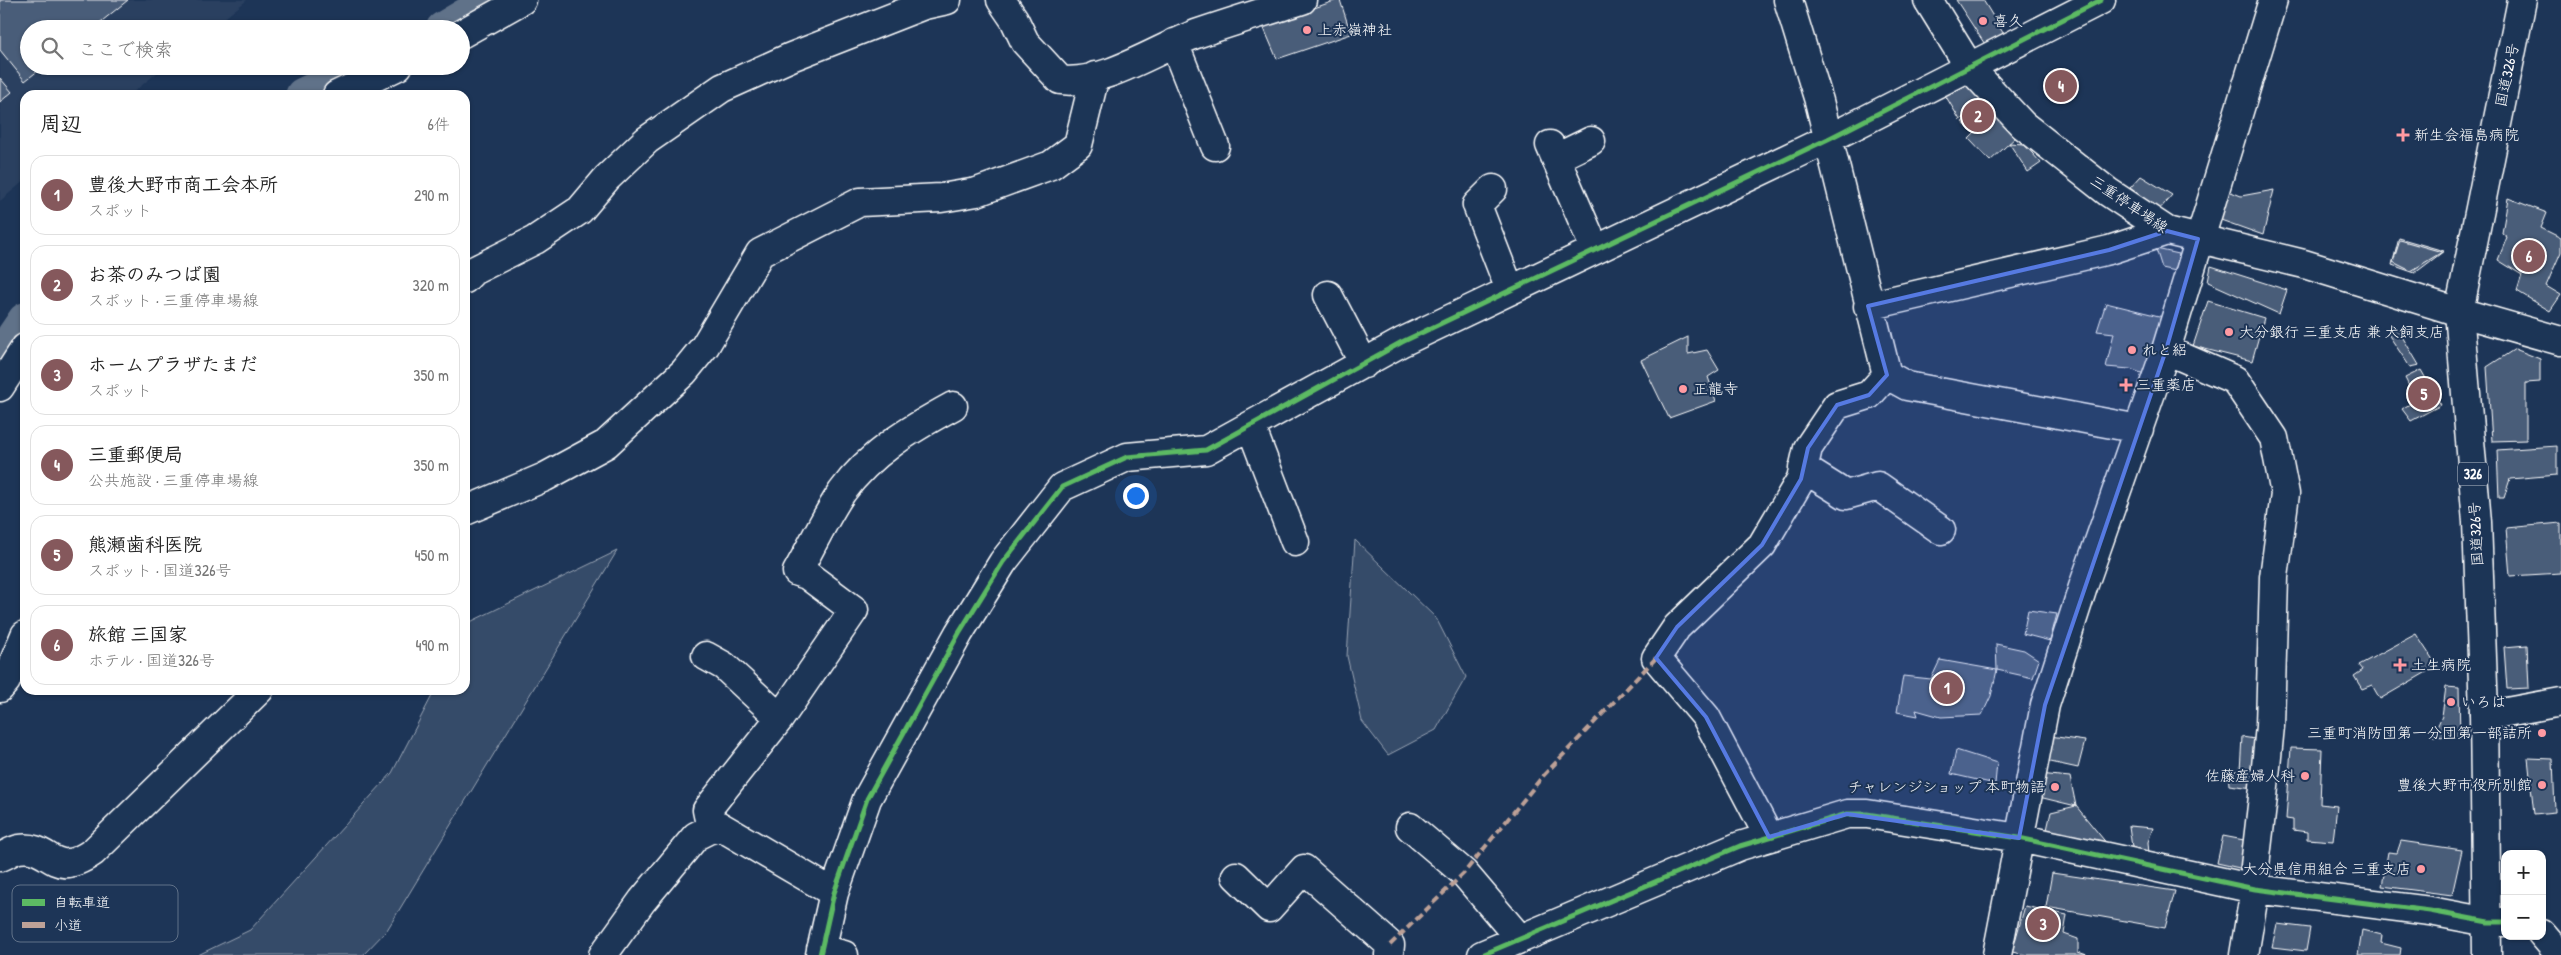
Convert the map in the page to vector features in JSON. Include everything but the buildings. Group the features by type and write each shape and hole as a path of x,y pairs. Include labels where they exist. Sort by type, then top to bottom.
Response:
{"main road":[{"path":"470,29 522,0"},
{"path":"470,274 535,240 580,210 607,178 647,140 722,88 790,57 924,5 947,0"},
{"path":"1001,0 1014,19 1025,42 1060,80 1074,82 1095,76 1174,43 1302,0"},
{"path":"1788,0 1828,139 1868,306 1887,375 1907,386 2138,429"},
{"name":"三重停車場線","path":"1928,0 1970,68 2023,125 2108,192 2167,231 2304,264 2561,341"},
{"path":"828,953 834,893 867,798 959,633 1003,562 1062,487 1127,457 1206,450 1251,427 1402,342 1828,139 2101,0"},
{"path":"1997,955 2045,705 2083,587 2166,350 2198,239 2273,0"},
{"name":"国道326号","path":"2488,955 2497,922 2484,712 2477,522 2459,312 2522,0"},
{"path":"1174,43 1215,146"},
{"path":"348,90 379,75"},
{"path":"470,510 545,476 606,444 684,372 705,346 760,253 860,202 950,197 977,192 1051,165 1078,146 1095,76"},
{"path":"1591,141 1553,152 1595,249"},
{"path":"1493,190 1477,206 1510,290"},
{"path":"1868,306 2108,250 2167,231"},
{"path":"1328,295 1364,364"},
{"path":"2166,350 2235,380 2274,438 2285,494 2274,577 2270,726 2255,866 2255,889 2244,955"},
{"path":"0,388 20,356"},
{"path":"1769,837 1706,717 1656,658 1677,627 1762,545 1801,479 1808,448 1837,405 1869,395 1887,375"},
{"path":"711,829 707,810 780,718 854,610 807,575 797,572 843,492 876,456 904,432 953,406"},
{"path":"1251,427 1296,542"},
{"path":"1803,468 1846,495 1878,486 1941,530"},
{"path":"0,688 6,682 20,647"},
{"path":"706,656 724,666 780,718"},
{"path":"0,857 19,849 36,851 62,865 78,862 93,852 254,695"},
{"path":"2484,712 2501,713 2561,702"},
{"path":"1482,955 1740,846 1847,814 1867,814 2019,838 2255,889 2430,911 2497,922"},
{"path":"603,955 642,901 696,836 718,825 834,893"},
{"path":"1410,827 1464,873 1520,939"},
{"path":"1236,876 1269,908 1304,869 1390,944 1389,955"},
{"path":"2546,939 2560,955"}],"highlighted area":[{"path":"2167,231 2198,239 2166,350 2045,705 2019,838 1847,814 1769,837 1706,717 1656,658 1677,627 1762,545 1801,479 1808,448 1837,405 1869,395 1887,375 1868,306 2109,250"}],"shaded area":[{"path":"0,0 247,0 222,20 20,20 20,75 154,75 136,90 20,90 20,184 0,201"},
{"path":"1355,540 1436,618 1466,677 1436,730 1388,755 1362,721 1347,656"},
{"path":"617,551 387,930 363,955 198,955 250,930 392,773 432,695 470,695 470,622"}],"waterway":[{"path":"458,20 492,0"},
{"path":"314,90 346,75"},
{"path":"0,357 20,327"}],"marked path":[{"path":"1390,945 1464,873 1543,776 1656,658"}],"cycle path":[{"path":"820,955 834,893 867,799 959,633 1003,562 1062,487 1127,457 1206,450 1402,342 1828,139 2101,0"},
{"path":"1482,955 1740,846 1847,814 1867,814 2019,838 2255,889 2430,911 2488,922 2501,922"}],"place":[{"name":"喜久","path":"1983,21"},
{"name":"上赤嶺神社","path":"1307,30"},
{"name":"三重郵便局","path":"2061,86"},
{"name":"お茶のみつば園","path":"1978,116"},
{"name":"新生会福島病院","path":"2403,135"},
{"name":"旅館 三国家","path":"2529,256"},
{"name":"大分銀行 三重支店 兼 犬飼支店","path":"2229,332"},
{"name":"れと絽","path":"2132,350"},
{"name":"三重薬店","path":"2126,385"},
{"name":"正龍寺","path":"1683,389"},
{"name":"熊瀬歯科医院","path":"2424,394"},
{"name":"土生病院","path":"2400,665"},
{"name":"豊後大野市商工会本所","path":"1947,688"},
{"name":"いろは","path":"2451,702"},
{"name":"三重町消防団第一分団第一部詰所","path":"2542,733"},
{"name":"佐藤産婦人科","path":"2305,776"},
{"name":"豊後大野市役所別館","path":"2542,785"},
{"name":"チャレンジショップ 本町物語","path":"2055,787"},
{"name":"大分県信用組合 三重支店","path":"2421,869"},
{"name":"ホームプラザたまだ","path":"2043,924"}]}
